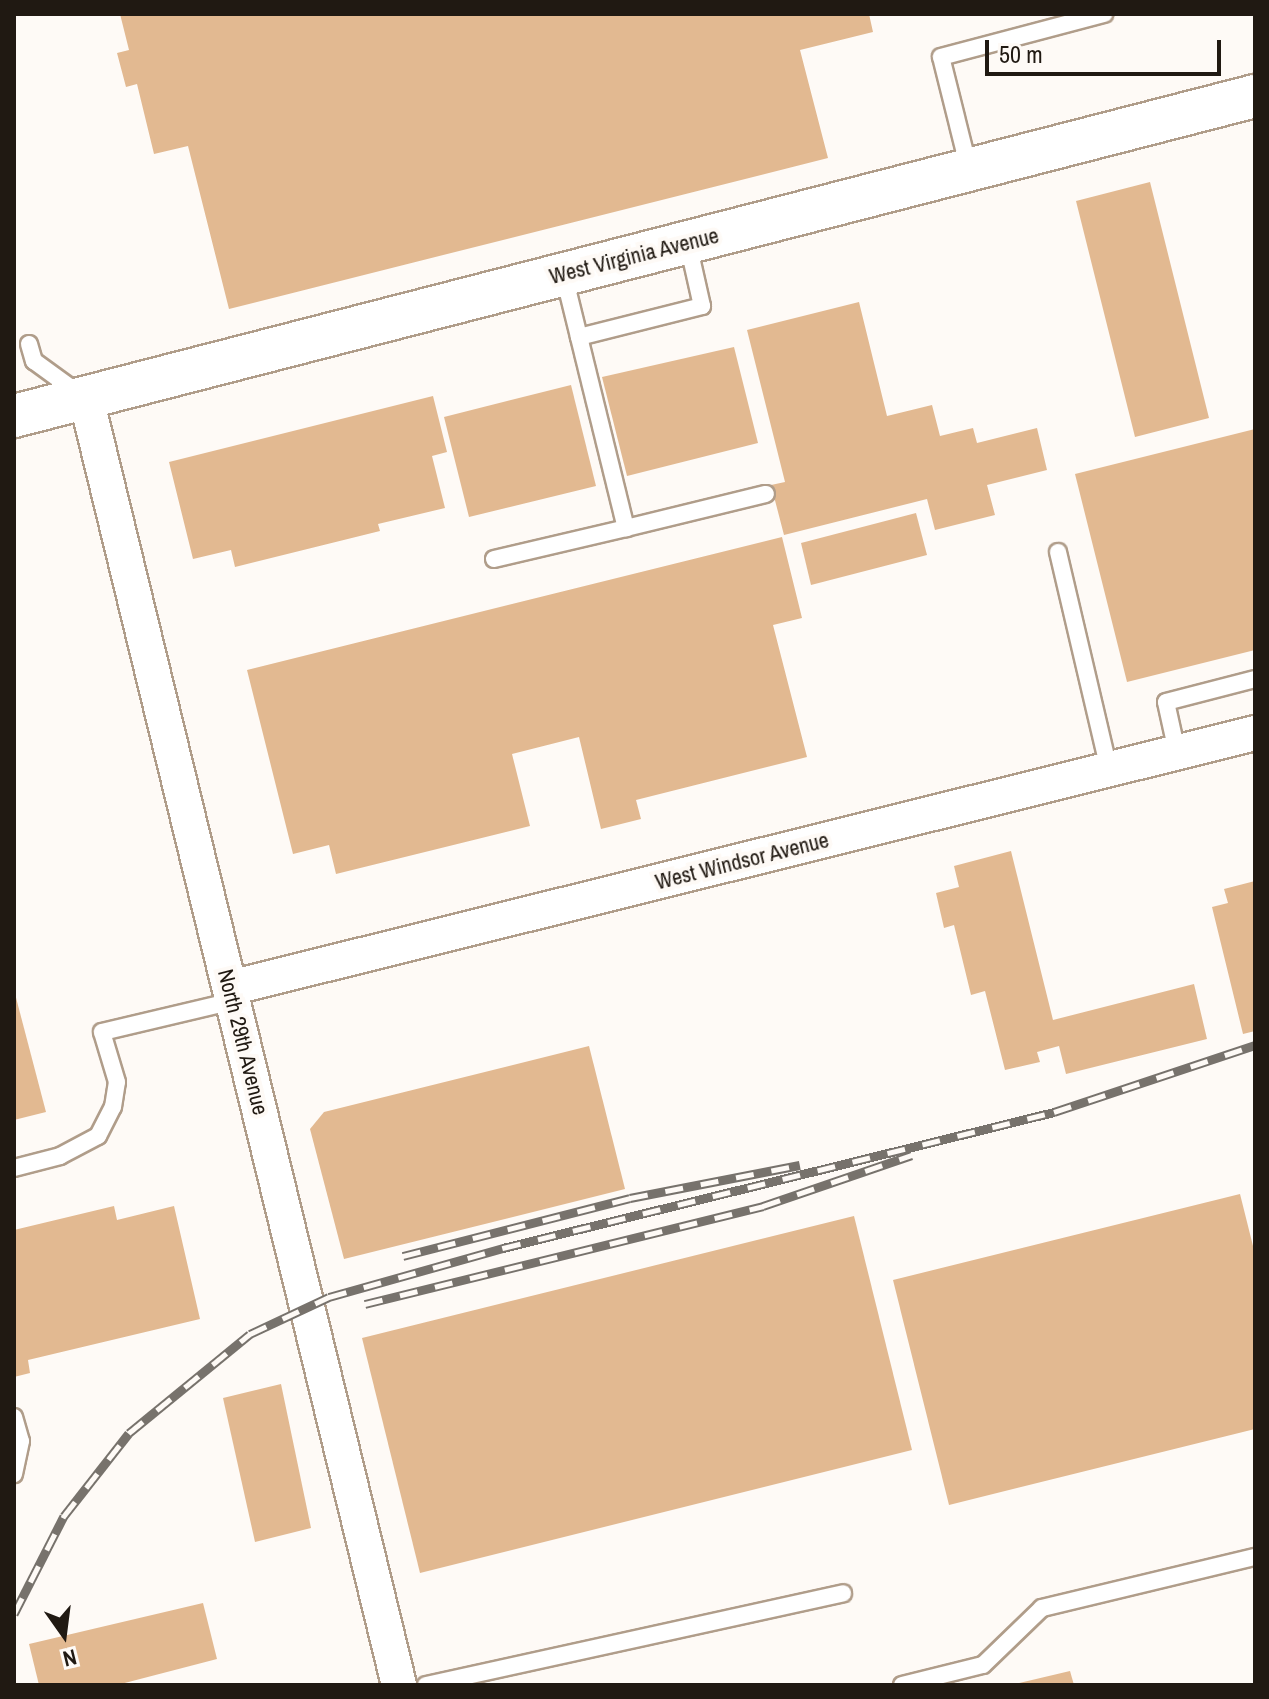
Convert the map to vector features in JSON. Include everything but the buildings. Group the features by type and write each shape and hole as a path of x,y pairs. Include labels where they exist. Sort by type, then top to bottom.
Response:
{"street":[{"name":"West Virginia Avenue","path":"14,416 1255,96"},
{"name":"North 29th Avenue","path":"86,398 399,1685"},
{"name":"West Windsor Avenue","path":"231,994 1255,733"}],"lane":[{"path":"969,169 941,57 1104,14"},
{"path":"579,337 702,306 687,242"},
{"path":"564,274 626,528"},
{"path":"29,344 34,361 86,398"},
{"path":"494,559 766,494"},
{"path":"1058,552 1109,769"},
{"path":"1177,752 1166,702 1255,679"},
{"path":"14,1168 60,1156 98,1136 113,1107 117,1082 102,1032 231,994"},
{"path":"14,1417 21,1441 14,1474"},
{"path":"902,1685 983,1665 1042,1608 1255,1557"},
{"path":"426,1685 843,1593"}],"railway":[{"path":"14,1614 64,1516 129,1433 250,1334 329,1297 503,1248 1054,1112 1255,1045"},
{"path":"365,1304 763,1206 912,1155"},
{"path":"403,1256 630,1198 800,1165"}]}
